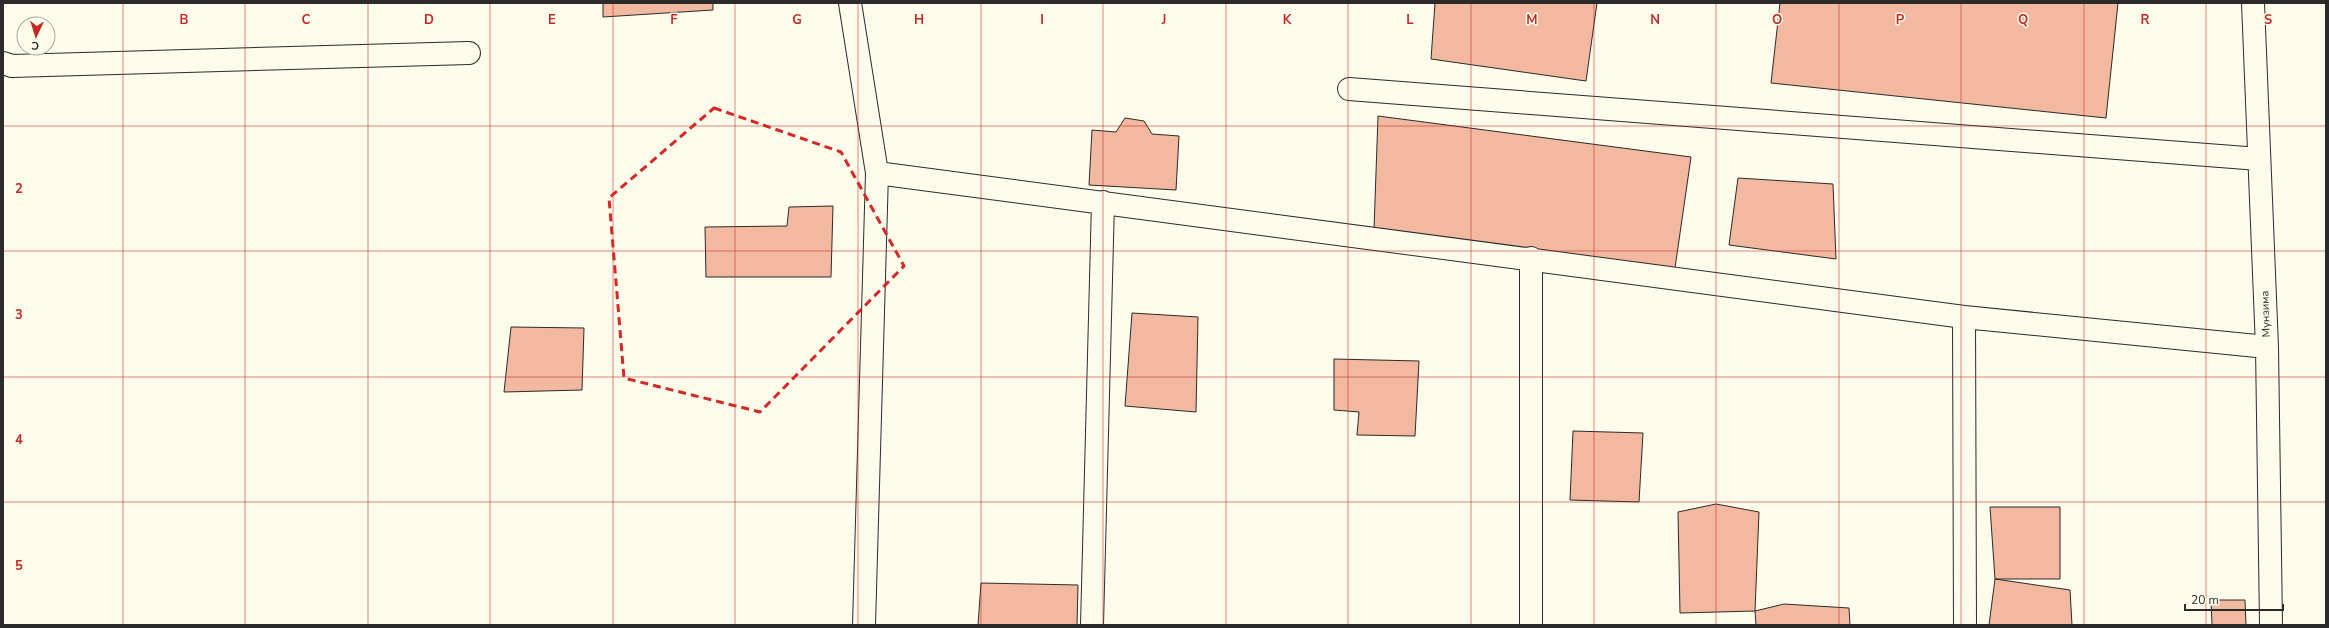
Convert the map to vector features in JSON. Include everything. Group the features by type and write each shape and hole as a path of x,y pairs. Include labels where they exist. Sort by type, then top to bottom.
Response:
{"street":[{"path":"850,3 877,173 864,625"},
{"name":"Мунзима","path":"2253,3 2267,347 2271,625"},
{"path":"3,63 12,66 469,53"},
{"path":"1349,89 2259,159"},
{"path":"877,173 1531,258 1964,317 2267,347"},
{"path":"1092,625 1103,202"},
{"path":"1531,258 1531,625"},
{"path":"1964,317 1965,625"}],"highlighted area":[{"path":"714,108 841,152 904,266 760,412 624,378 609,198"}],"building":[{"path":"603,3 713,3 713,10 603,17"},
{"path":"1435,3 1597,3 1586,81 1431,59"},
{"path":"1780,3 2118,3 2106,118 1771,83"},
{"path":"1378,116 1691,157 1675,268 1374,229"},
{"path":"1125,118 1144,121 1152,134 1179,136 1176,190 1089,185 1092,130 1116,132"},
{"path":"1738,178 1833,184 1836,259 1729,245"},
{"path":"833,206 831,277 706,277 705,227 787,226 789,207"},
{"path":"1132,313 1198,317 1196,412 1125,406"},
{"path":"511,327 584,328 582,390 504,392"},
{"path":"1334,359 1419,361 1415,436 1357,435 1359,412 1334,410"},
{"path":"1573,431 1643,433 1639,502 1570,500"},
{"path":"1716,504 1759,512 1755,611 1680,613 1678,512"},
{"path":"1990,507 2060,507 2060,579 1995,579"},
{"path":"1995,579 2070,590 2072,625 1989,625"},
{"path":"981,583 1078,585 1077,625 978,625"},
{"path":"2211,600 2245,600 2246,625 2212,625"},
{"path":"1784,604 1849,608 1850,625 1756,625 1755,611"}]}
